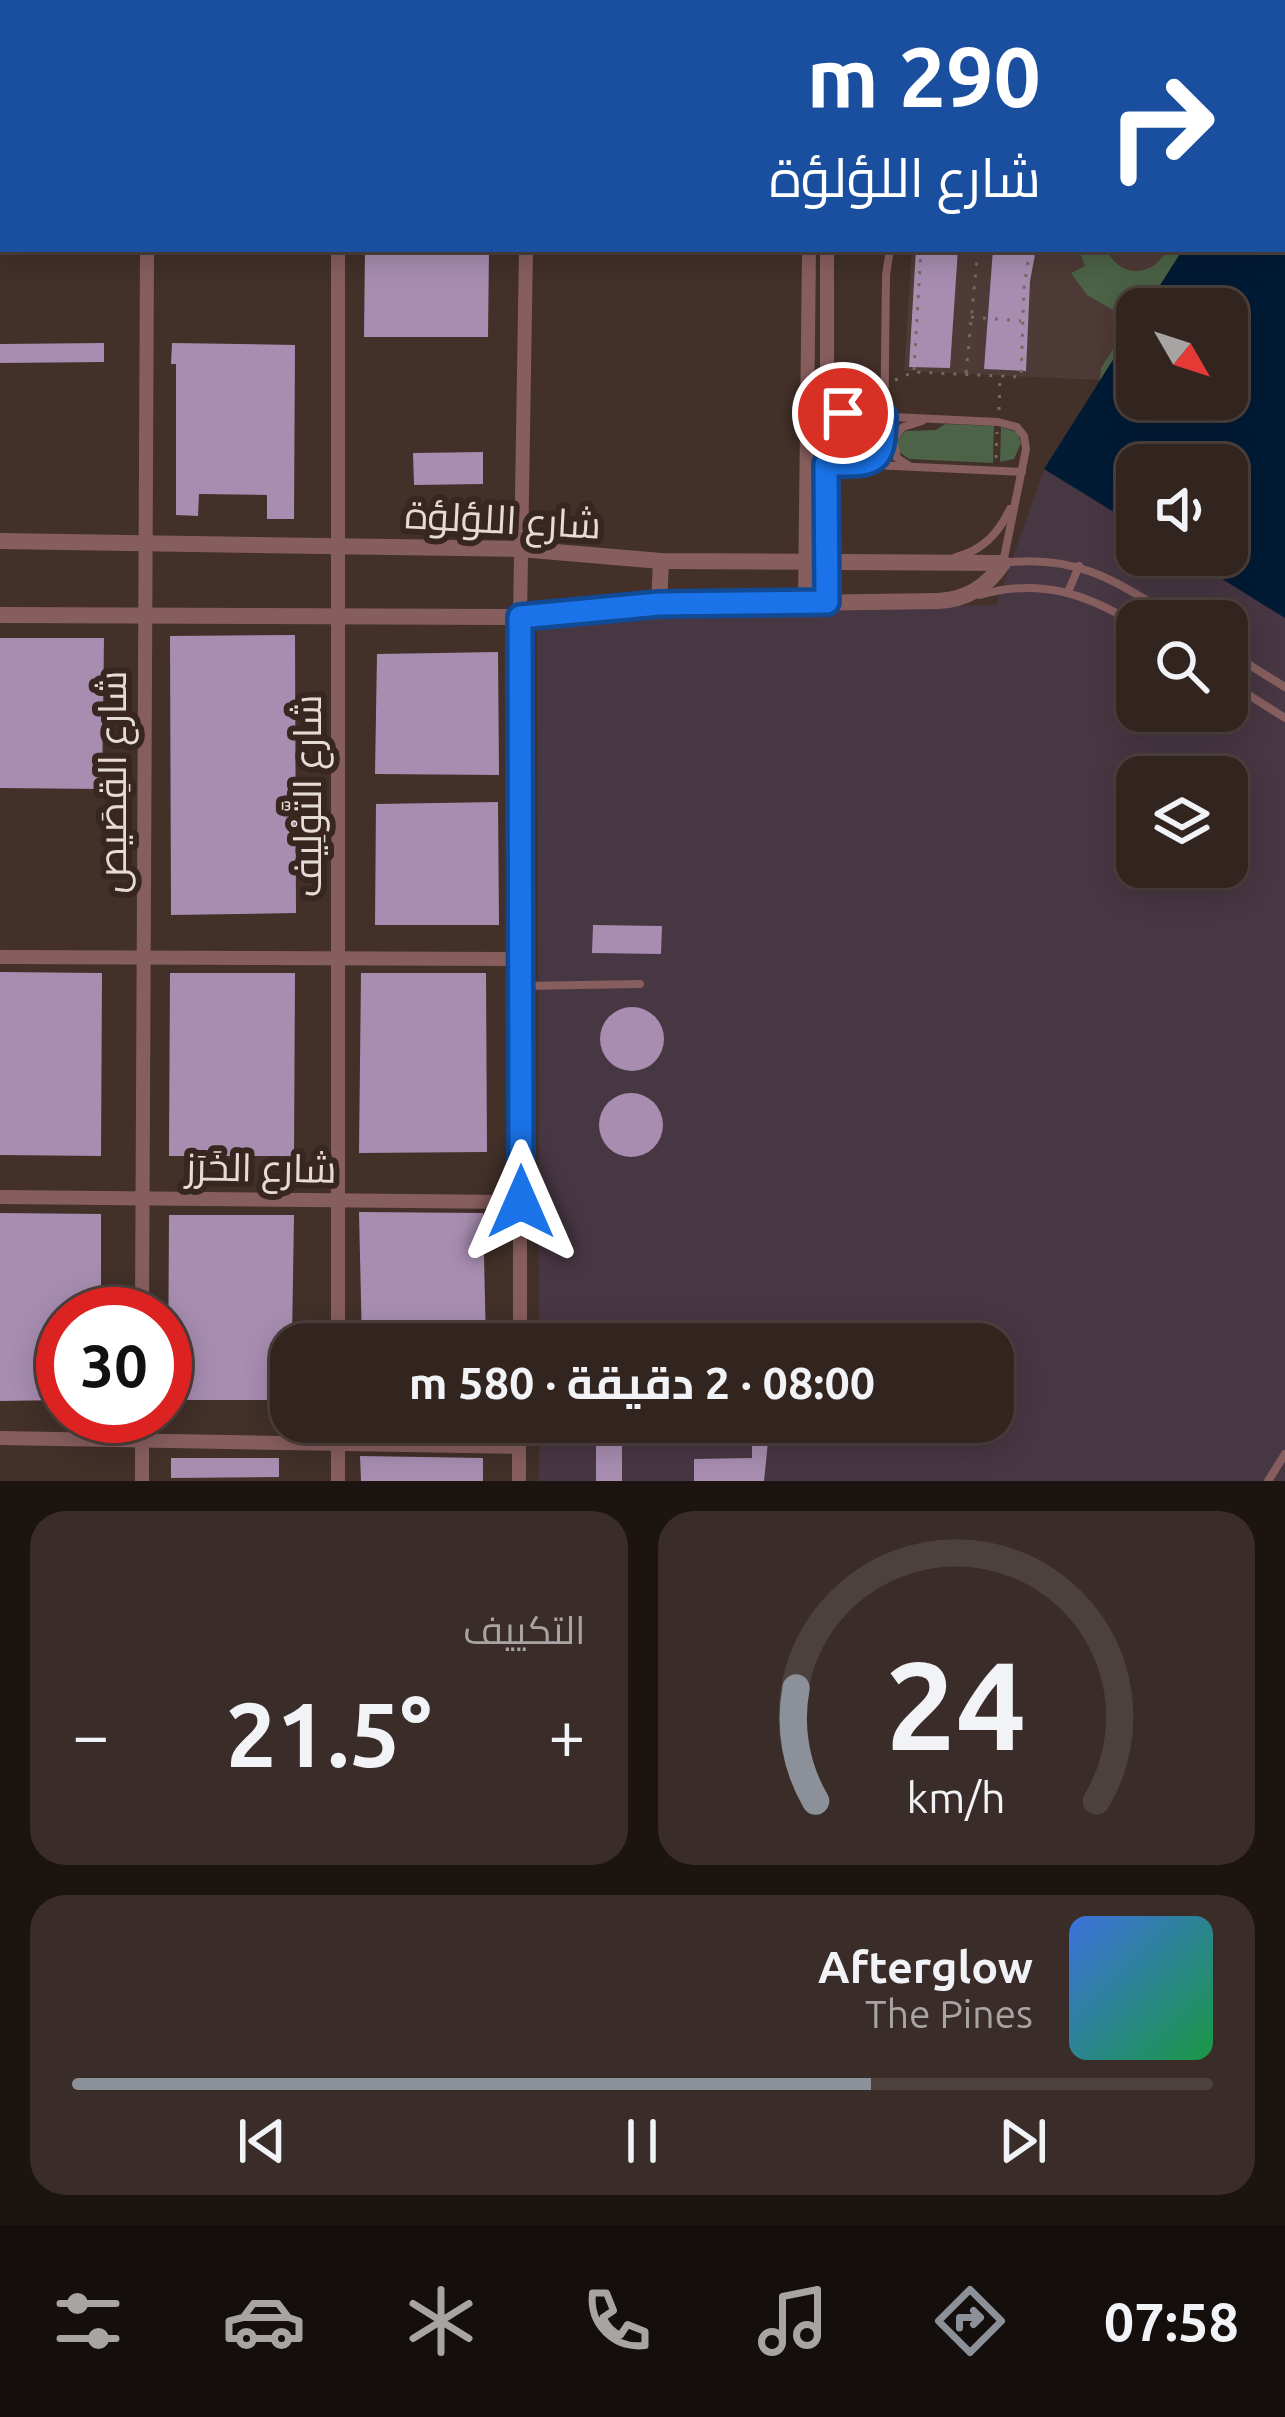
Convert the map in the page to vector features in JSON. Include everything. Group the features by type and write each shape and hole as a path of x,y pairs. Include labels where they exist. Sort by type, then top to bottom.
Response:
{"street":[{"name":"شارع القِصَيص","path":"142,1287 147,252"},
{"name":"شارع التَّوْلِيف","path":"338,252 338,1323"},
{"path":"520,1323 520,549 526,252"},
{"path":"805,602 809,252"},
{"path":"827,252 827,602"},
{"name":"شارع اللؤلؤة","path":"0,542 520,549 661,561 1003,563"},
{"path":"659,604 661,561"},
{"path":"0,615 520,617 659,604 962,600 1003,563"},
{"path":"0,957 521,959"},
{"name":"شارع الخَرَز","path":"0,1197 521,1202"},
{"path":"0,1438 36,1439"},
{"path":"192,1442 519,1447"},
{"path":"142,1443 142,1481"},
{"path":"519,1443 519,1481"},
{"path":"338,1444 338,1481"}],"lane":[{"path":"866,464 882,452 890,252"},
{"path":"827,404 851,416 1017,427 1025,442 1022,472 1003,563 1055,560 1079,566 1148,600"},
{"path":"908,465 895,454 895,435 908,424 935,418"},
{"path":"809,462 1022,472"},
{"path":"943,561 967,554 997,533 1015,497"},
{"path":"1068,592 1079,566"},
{"path":"962,600 1027,586 1068,592 1116,613"},
{"path":"1248,664 1285,687"},
{"path":"1248,694 1285,718"},
{"path":"520,986 640,984"},
{"path":"1268,1481 1285,1454"}],"path":[{"path":"914,372 921,252"},
{"path":"966,374 978,252"},
{"path":"891,381 914,372 1021,377 1030,252"},
{"path":"969,317 1023,321"},
{"path":"841,380 877,381"}],"shaded area":[{"path":"912,252 1181,252 1158,288 1116,288 1116,355 1100,380 904,371"},
{"path":"1044,469 1116,513 1116,576 1218,576 1285,618 1285,1481 539,1481 539,1443 1014,1443 1014,1323 539,1323 537,614 996,605"}],"green space":[{"path":"1108,252 1119,266 1136,271 1154,265 1165,252 1181,252 1158,288 1116,288 1116,321 1115,311 1087,295 1071,273 1085,266 1080,253"},
{"path":"1116,344 1116,355 1100,380 1101,368"},
{"path":"945,424 994,426 993,463 909,459 898,451 898,439 906,431 936,430"},
{"path":"1001,427 1017,432 1021,443 1014,459 1000,462"}],"water":[{"path":"1181,252 1285,252 1285,618 1218,576 1248,576 1248,444 1116,444 1116,513 1044,469 1116,355 1116,420 1248,420 1248,288 1158,288"}],"building":[{"path":"365,252 489,252 488,337 364,337"},
{"path":"916,252 958,252 950,368 909,367"},
{"path":"993,252 1035,252 1026,371 984,369"},
{"path":"104,343 104,362 0,363 0,344"},
{"path":"172,343 295,345 294,519 267,519 267,495 199,494 198,516 176,515"},
{"path":"483,452 483,484 414,485 413,453"},
{"path":"295,635 296,913 171,915 170,636"},
{"path":"0,638 104,638 102,789 0,788"},
{"path":"498,652 499,775 375,774 377,654"},
{"path":"498,802 499,925 375,925 376,804"},
{"path":"593,925 662,926 661,954 592,953"},
{"path":"0,972 102,973 101,1156 0,1155"},
{"path":"170,973 295,973 294,1156 169,1156"},
{"path":"361,973 486,973 487,1152 359,1153"},
{"path":"632,1007 654,1017 664,1039 654,1061 632,1071 610,1061 600,1039 610,1017"},
{"path":"631,1093 653,1103 663,1125 653,1147 631,1157 609,1147 599,1125 609,1103"},
{"path":"359,1212 483,1213 486,1323 362,1323"},
{"path":"0,1213 101,1214 101,1287 36,1287 36,1400 0,1401"},
{"path":"169,1215 294,1215 292,1323 270,1323 270,1400 192,1400 192,1287 169,1287"},
{"path":"596,1443 622,1443 622,1481 596,1481"},
{"path":"752,1443 768,1443 764,1481 694,1481 694,1459 752,1458"},
{"path":"360,1456 483,1458 483,1481 361,1481"},
{"path":"171,1458 279,1458 279,1477 171,1478"}],"route":[{"path":"521,1202 520,617 659,604 827,602 826,464 866,464 878,458 884,446 884,416 843,413"}]}
